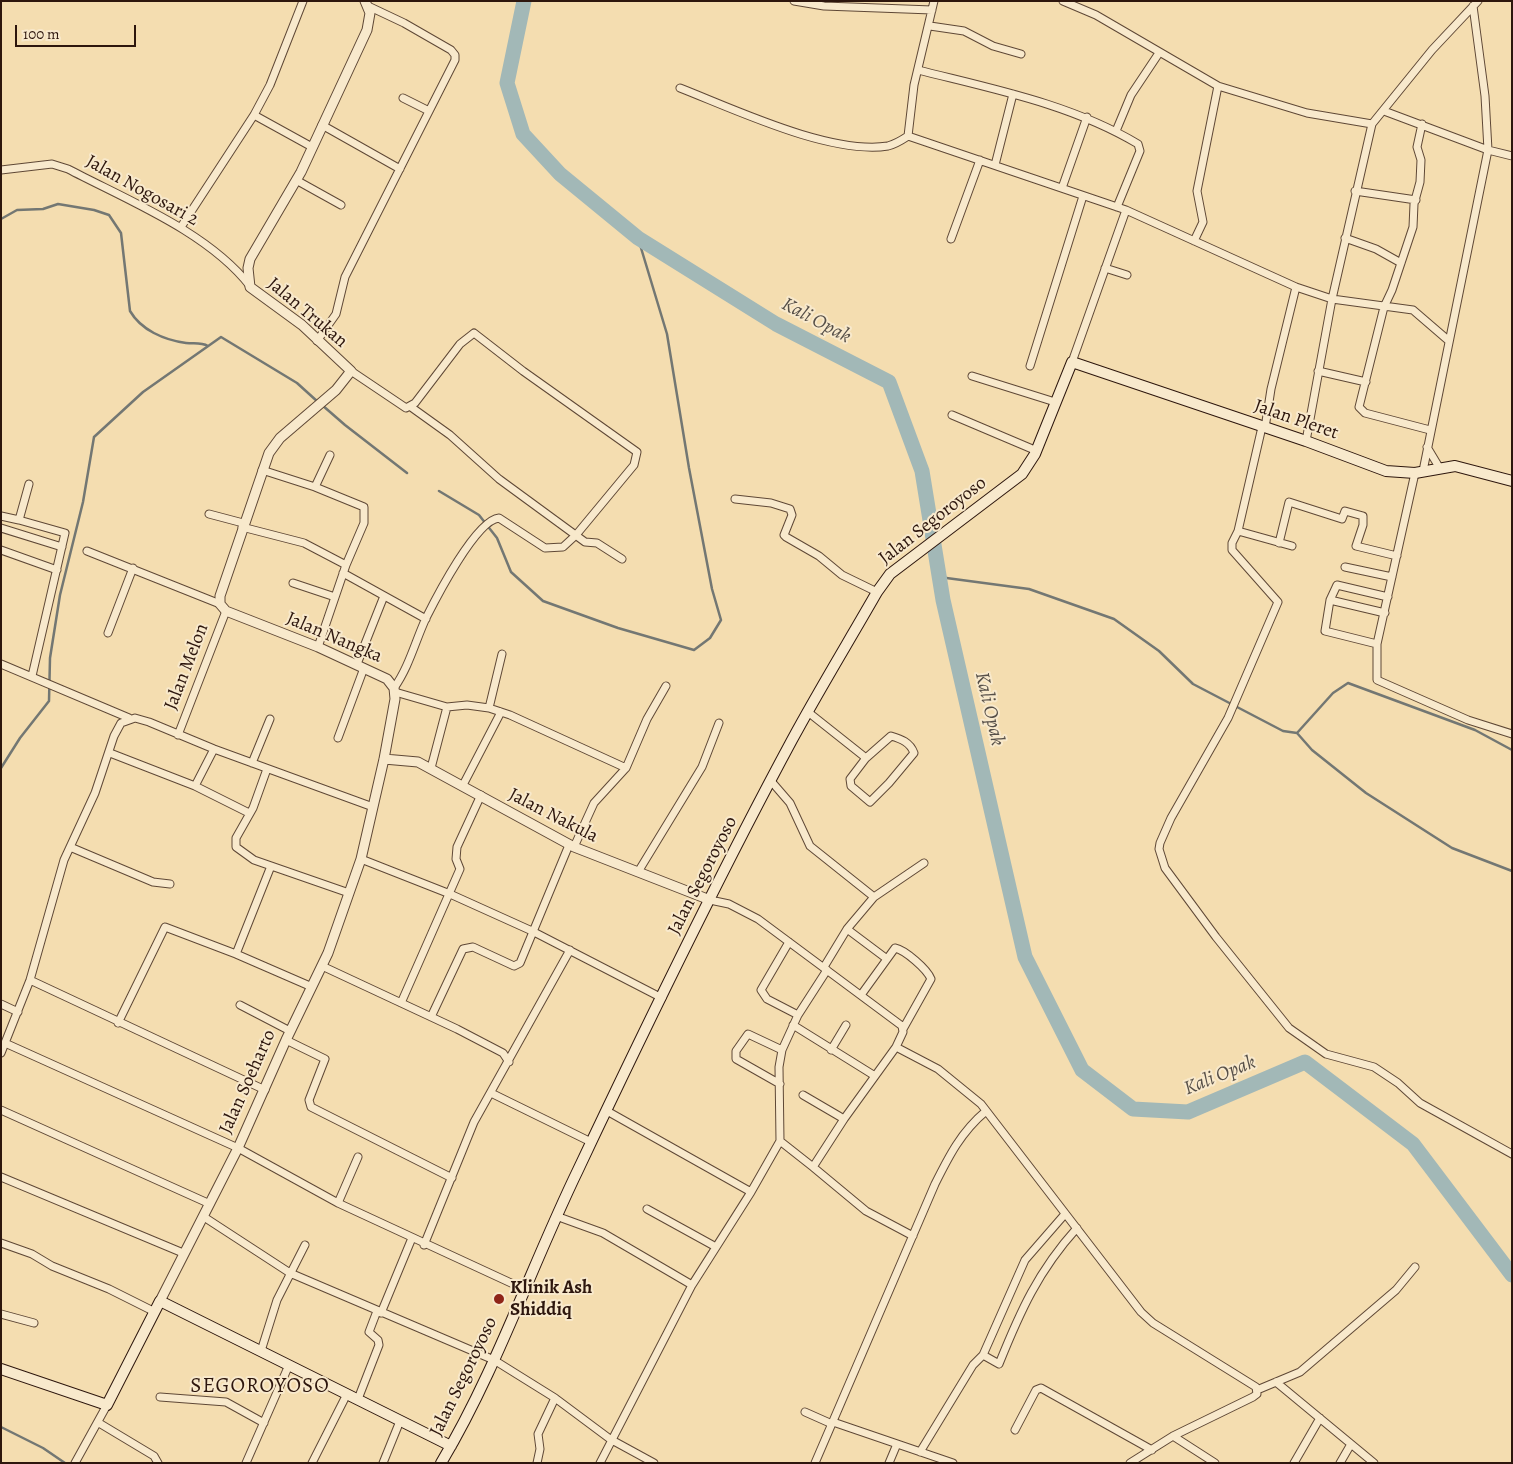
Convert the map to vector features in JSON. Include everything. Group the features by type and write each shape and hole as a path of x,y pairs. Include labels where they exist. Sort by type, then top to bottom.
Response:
{"main road":[{"name":"Jalan Segoroyoso","path":"441,1463 494,1360 556,1216 606,1111 710,900 808,712 877,592 890,574 1022,474 1037,451 1072,362"},
{"name":"Jalan Pleret","path":"1072,362 1306,441 1386,471 1419,472 1438,467 1455,466 1512,481"},
{"name":"Jalan Soeharto","path":"108,1405 160,1301"},
{"path":"160,1301 451,1446"},
{"path":"1,1369 108,1405"}],"street":[{"path":"181,227 254,115 270,85 303,1"},
{"path":"794,1 932,10"},
{"path":"680,88 790,131 824,140 875,146 898,143 908,136 918,70 930,26 934,1"},
{"path":"1062,1 1096,15 1218,86 1307,113 1372,124"},
{"path":"317,341 336,314 345,277 455,60 455,55 451,50 366,4"},
{"name":"Jalan Trukan","path":"223,608 220,596 242,525 269,453 280,438 336,390 352,370 317,341 302,325 250,287 248,268 250,259 296,180 367,30 370,21 366,4"},
{"path":"1306,441 1332,299 1372,124 1432,50 1476,4"},
{"path":"1476,4 1486,96 1488,150 1430,430 1397,556 1377,644 1377,680 1468,720 1512,734"},
{"path":"930,26 964,31 993,46 1021,54"},
{"path":"1116,131 1131,95 1159,53"},
{"path":"918,70 1013,94 1087,117 1138,144 1140,148 1117,207"},
{"path":"1194,241 1203,222 1197,191 1218,86"},
{"path":"995,165 1013,94"},
{"path":"403,98 429,111"},
{"path":"1384,111 1488,150 1512,156"},
{"path":"254,115 312,147"},
{"path":"1062,188 1087,117"},
{"path":"1422,124 1416,147 1421,167 1413,227 1402,263 1384,307 1360,404 1362,412 1430,430"},
{"path":"322,125 400,169"},
{"path":"908,136 1126,210 1296,287 1332,299 1413,310 1449,341"},
{"path":"951,239 980,160"},
{"name":"Jalan Nogosari 2","path":"1,170 52,164 68,169 181,227 238,272 250,287"},
{"path":"296,180 341,205"},
{"path":"1356,191 1416,200"},
{"path":"1030,366 1083,196"},
{"path":"1072,362 1126,210"},
{"path":"1345,238 1376,249 1402,263"},
{"path":"1105,268 1127,275"},
{"path":"1296,287 1271,389 1264,428 1238,531 1232,543 1232,550 1278,602 1228,718 1171,818 1159,849 1165,868 1216,938 1289,1028 1326,1054 1374,1067 1398,1083 1420,1103 1512,1154"},
{"path":"384,759 394,690 426,619 461,554 482,528 495,518 503,519 526,538 545,548 563,547 576,535 634,465 637,452 627,443 523,371 474,333 460,344 411,407"},
{"path":"352,370 402,407 411,407 450,435 499,479 587,543 597,543 622,559"},
{"path":"1318,371 1366,382"},
{"path":"972,376 1055,402"},
{"path":"952,416 1037,451"},
{"path":"1426,447 1438,467"},
{"path":"315,487 330,455"},
{"path":"262,470 315,487 364,507 364,523 343,573 318,647"},
{"path":"19,520 29,484"},
{"path":"735,499 771,503 790,509 792,515 784,535 786,537 819,556 842,575 877,592"},
{"path":"1278,543 1288,502 1342,519 1345,511 1363,516 1363,525 1356,546 1397,556"},
{"path":"209,514 304,543 346,565"},
{"path":"1,516 64,532 35,678"},
{"path":"1,528 62,546"},
{"path":"1238,531 1292,546"},
{"path":"1,550 57,570"},
{"path":"87,550 223,608"},
{"path":"1345,567 1392,577"},
{"path":"108,633 133,568"},
{"path":"343,573 426,619"},
{"path":"293,583 335,598"},
{"path":"1377,644 1326,631 1330,600 1337,585 1388,597"},
{"path":"338,738 384,596"},
{"path":"1330,600 1385,613"},
{"name":"Jalan Nangka","path":"223,608 387,678 394,690"},
{"name":"Jalan Melon","path":"178,735 223,608"},
{"path":"489,708 502,654"},
{"path":"1,664 129,718 149,722 214,749 373,807"},
{"path":"431,1017 463,949 473,946 517,965 594,803 626,768 647,719 666,686"},
{"path":"394,690 447,707 467,704 501,712 626,768"},
{"path":"431,768 447,707"},
{"path":"463,785 501,712"},
{"path":"808,712 866,758"},
{"path":"1,1053 30,980 64,860 95,793 110,753 114,736 122,723 129,718"},
{"path":"252,763 270,719"},
{"path":"638,872 702,767 719,723"},
{"path":"891,736 902,739 912,747 914,753 890,783 870,802 851,786 850,779 866,758 891,736"},
{"path":"195,786 214,749"},
{"path":"110,753 195,786 249,813"},
{"name":"Jalan Nakula","path":"384,759 418,762 572,846 710,900"},
{"name":"Jalan Soeharto","path":"160,1301 238,1148 290,1031 322,966 361,859 384,759"},
{"path":"267,769 249,813 236,838 236,847 251,858 349,893"},
{"path":"771,781 790,803 810,846 874,898"},
{"path":"401,1003 460,869 456,859 457,847 480,795"},
{"path":"70,847 153,882 170,884"},
{"path":"361,859 450,894 532,931 662,998"},
{"path":"600,1463 610,1439 692,1285 751,1192 780,1141 779,1067 782,1050 798,1015 847,928 874,898 924,863"},
{"path":"236,954 271,866"},
{"path":"710,900 739,908 789,942 903,1028"},
{"path":"118,1023 165,927 236,954 312,987"},
{"path":"847,928 887,959"},
{"path":"789,942 761,990 767,999 798,1015"},
{"path":"813,1167 844,1119 896,1047 903,1028 931,979 927,973 898,948 895,948 861,995"},
{"path":"424,1244 474,1122 570,950"},
{"path":"322,966 503,1053 509,1062"},
{"path":"30,980 118,1023 265,1090"},
{"path":"1,1004 18,1012"},
{"path":"240,1005 290,1031"},
{"path":"793,1025 875,1076"},
{"path":"831,1050 846,1025"},
{"path":"780,1084 736,1059 736,1051 748,1034 782,1050"},
{"path":"286,1040 325,1059 309,1100 311,1106 452,1178"},
{"path":"5,1043 238,1148 338,1203 524,1289"},
{"path":"896,1047 938,1069 974,1097 1141,1312 1153,1323 1252,1384 1257,1390"},
{"path":"491,1093 591,1142"},
{"path":"803,1095 844,1119"},
{"path":"1,1110 210,1204"},
{"path":"606,1111 751,1192"},
{"path":"815,1463 913,1236 956,1143 970,1124 986,1111"},
{"path":"780,1141 866,1211 913,1236"},
{"path":"338,1203 358,1157"},
{"path":"1,1177 183,1253"},
{"path":"647,1209 716,1247"},
{"path":"920,1452 973,1365 983,1355 1025,1260 1065,1214"},
{"path":"204,1216 290,1273 494,1360 555,1398 610,1439 654,1463"},
{"path":"556,1216 603,1234 692,1285"},
{"path":"983,1355 999,1364 1017,1319 1036,1280 1060,1246 1076,1228"},
{"path":"358,1400 379,1345 378,1340 369,1332 412,1238"},
{"path":"1,1243 32,1254 52,1266 109,1289 155,1312"},
{"path":"261,1351 268,1325 290,1273 305,1246"},
{"path":"1130,1463 1173,1436 1253,1397 1257,1390 1300,1372 1396,1290 1415,1267"},
{"path":"1,1314 34,1323"},
{"path":"246,1463 289,1366"},
{"path":"1276,1382 1374,1463"},
{"path":"1015,1430 1036,1390 1041,1388 1152,1450"},
{"path":"312,1463 347,1394"},
{"path":"160,1397 191,1401 226,1402 264,1422"},
{"path":"538,1463 540,1449 538,1434 555,1398"},
{"path":"75,1463 108,1405"},
{"path":"805,1412 953,1463"},
{"path":"1294,1463 1320,1418"},
{"path":"383,1463 400,1421"},
{"path":"99,1423 154,1456 158,1463"},
{"path":"1173,1436 1215,1463"},
{"path":"888,1463 897,1444"},
{"path":"1340,1463 1351,1444"}],"waterway":[{"name":"Kali Opak","path":"524,1 507,83 523,134 560,174 638,238 776,324 889,382 922,471 943,600 1025,957 1082,1070 1133,1109 1188,1112 1305,1062 1413,1144 1512,1275"},
{"path":"1,219 17,210 43,209 58,204 94,210 109,215 121,233 130,311 135,318 147,329 162,337 178,342 208,346"},
{"path":"439,491 479,515 497,538 511,572 543,601 618,628 694,650 710,638 721,620 712,589 689,468 667,334 638,238"},
{"path":"1,768 20,738 49,701 50,658 60,595 83,502 94,437 143,392 221,337 297,383 318,402"},
{"path":"322,405 407,473"},
{"path":"939,577 1029,589 1114,619 1159,651 1193,684 1283,731 1297,733 1312,750 1366,793 1452,848 1512,871"},
{"path":"1297,733 1333,693 1348,683 1475,730 1512,750"},
{"path":"1,1427 43,1448 65,1463"}],"place":[{"name":"Klinik Ash Shiddiq","path":"499,1299"}],"district":[{"name":"SEGOROYOSO","path":"260,1387"}]}
